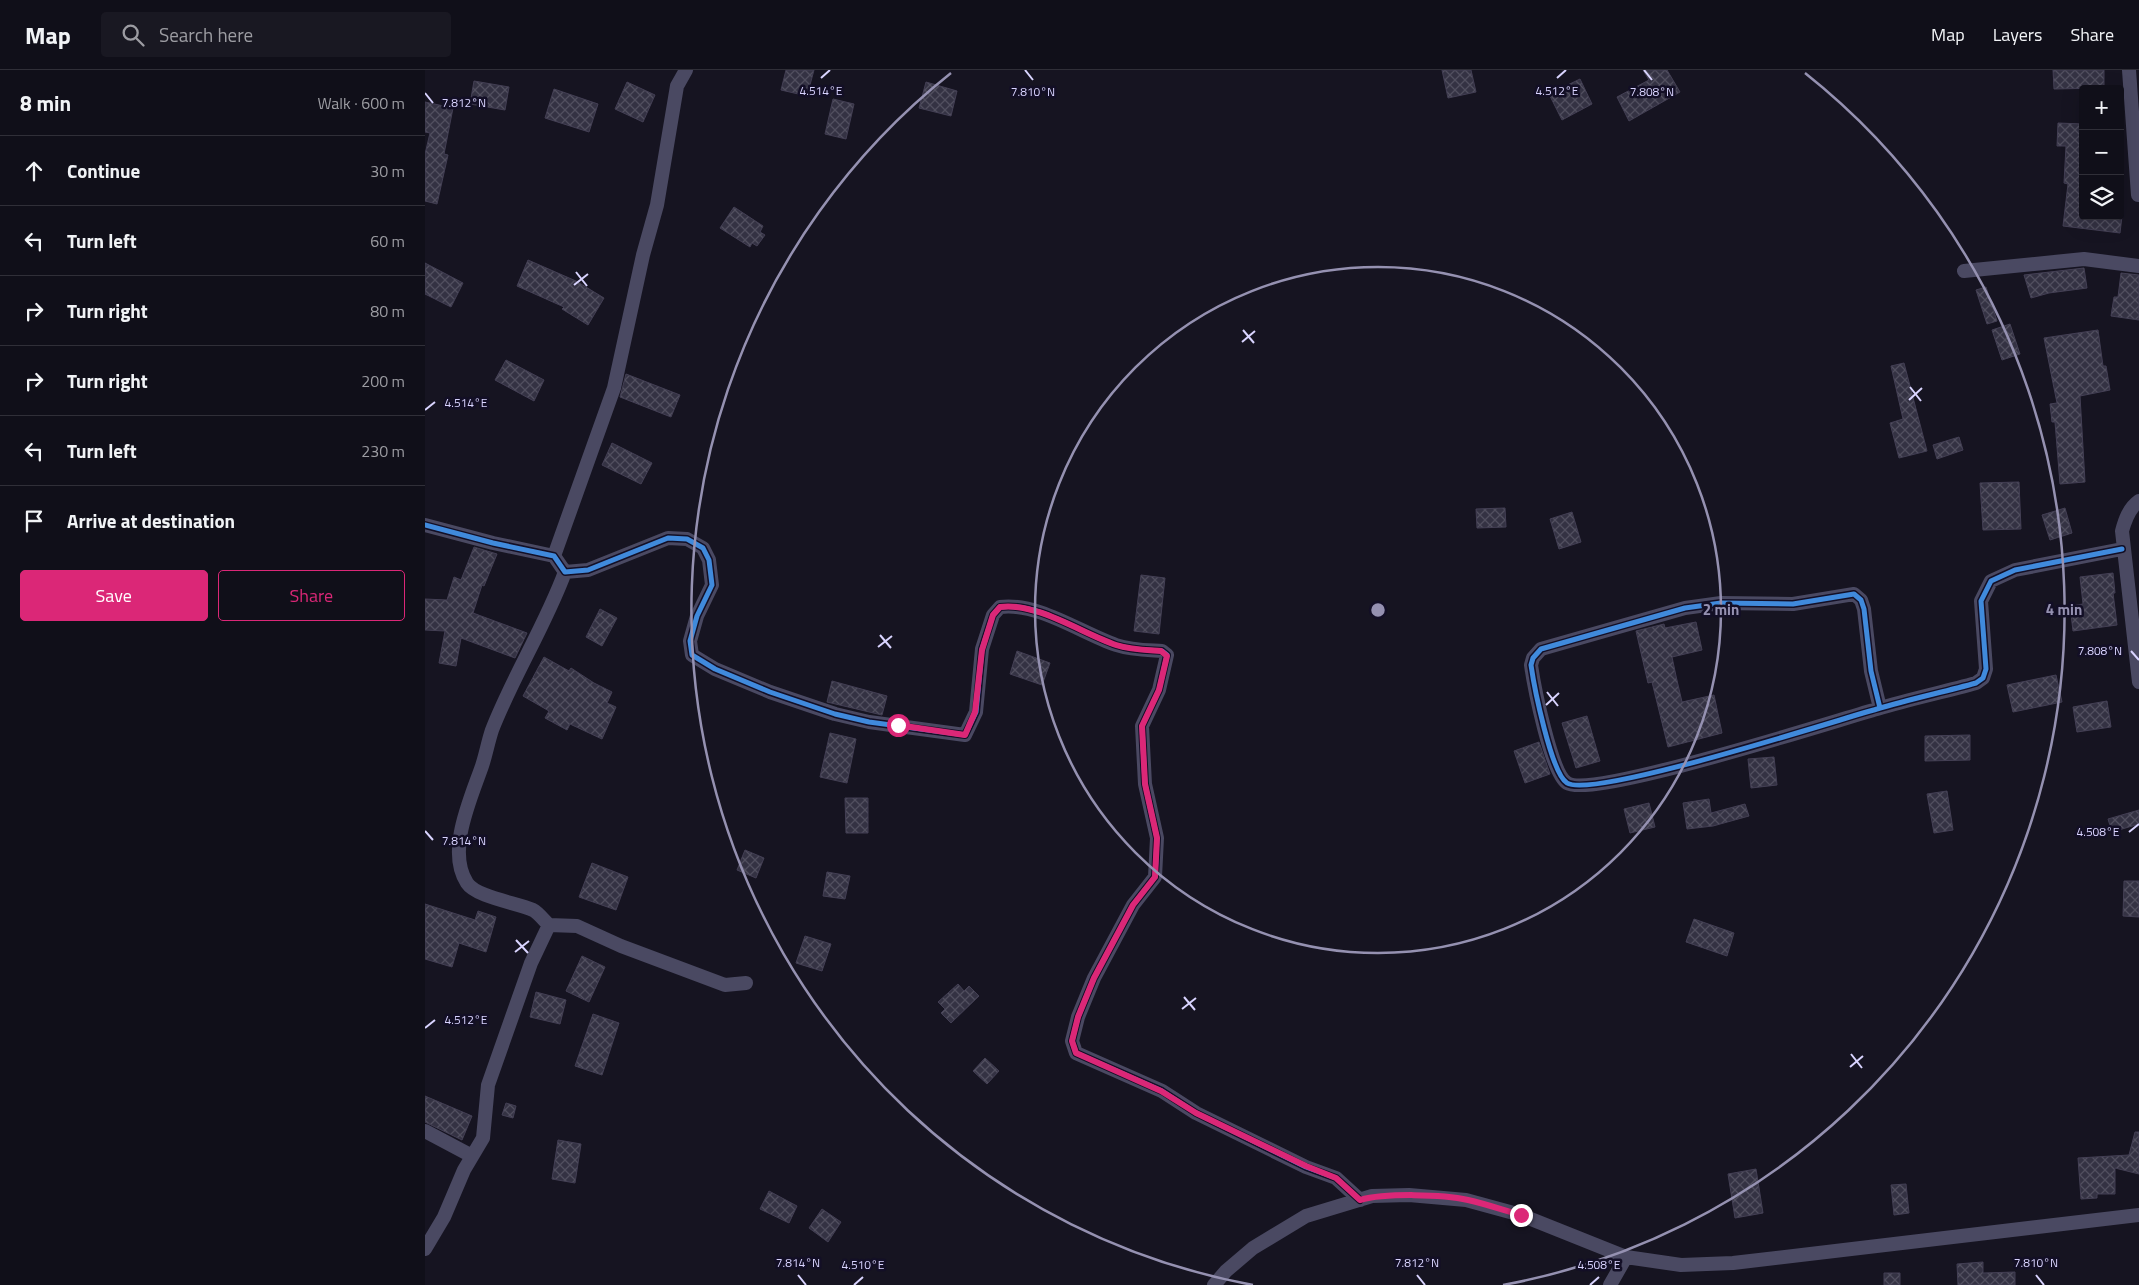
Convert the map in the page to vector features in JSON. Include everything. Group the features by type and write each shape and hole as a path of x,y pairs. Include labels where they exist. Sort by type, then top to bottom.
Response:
{"street":[{"path":"554,556 614,388 638,274 657,205 677,86 686,70"},
{"path":"2129,70 2138,195"},
{"path":"1964,271 2084,259 2139,266"},
{"path":"2139,501 2126,516 2122,531 2122,549 2139,682"},
{"path":"425,525 493,543 554,556 565,572"},
{"path":"565,572 588,570 669,538 687,540 703,548 709,560 711,585 697,616 690,642 693,655 715,670 770,692 835,714 869,722 952,735 965,735 970,728 975,712 982,650 993,615 1000,607 1035,611 1115,645 1134,650 1161,651 1167,656 1159,690 1142,726 1145,784 1157,838 1155,877 1133,905 1094,978 1078,1017 1072,1041 1076,1053 1161,1091 1196,1113 1306,1166 1336,1178 1360,1200"},
{"path":"1880,708 1871,671 1864,609 1861,600 1854,594 1793,604 1721,603 1685,608 1541,649 1533,658 1531,665 1543,724 1561,778 1568,784 1583,786 1606,783 1679,767 1880,708 1976,683 1983,678 1986,669 1981,601 1991,581 2015,570 2122,549"},
{"path":"565,572 555,599 521,667 492,732 465,815 460,840 460,865 467,884 492,898 535,911 549,925 577,926 621,946 725,985 746,983"},
{"path":"425,1250 444,1217 472,1156 483,1138 488,1086 531,963 549,925"},
{"path":"425,1131 472,1156"},
{"path":"1214,1285 1226,1271 1253,1248 1306,1216 1372,1196 1409,1195 1466,1200 1521,1215 1626,1257 1681,1264 1733,1263 2139,1215"},
{"path":"1610,1285 1626,1257"}],"building":[{"path":"786,70 814,70 807,96 781,90"},
{"path":"1442,70 1471,70 1476,92 1448,98"},
{"path":"1643,70 1667,70 1680,92 1629,121 1617,97 1649,80"},
{"path":"2053,70 2104,70 2104,85 2079,85 2079,88 2054,89"},
{"path":"1580,79 1592,104 1562,120 1549,94"},
{"path":"474,81 509,87 505,110 470,104"},
{"path":"627,82 655,95 643,122 615,109"},
{"path":"926,82 957,91 951,116 919,108"},
{"path":"554,89 598,104 589,132 545,118"},
{"path":"833,99 854,104 846,139 825,134"},
{"path":"425,102 453,108 444,154 448,155 437,204 425,201 425,154 430,133 425,132"},
{"path":"2058,123 2079,124 2079,220 2122,220 2120,233 2063,226 2068,184 2064,183 2066,146 2057,146"},
{"path":"734,207 763,226 760,232 765,235 757,246 752,243 750,247 720,228"},
{"path":"528,260 576,281 604,298 588,325 562,309 564,307 517,286"},
{"path":"425,263 463,283 451,307 425,294"},
{"path":"2084,268 2087,288 2049,293 2031,298 2024,275"},
{"path":"2121,273 2139,275 2139,320 2111,316 2114,297 2118,297"},
{"path":"1986,287 1997,321 1987,324 1976,290"},
{"path":"2010,324 2020,354 2002,360 1992,330"},
{"path":"2098,330 2103,366 2106,366 2110,390 2080,396 2085,482 2060,484 2055,422 2052,422 2050,404 2057,403 2044,338"},
{"path":"506,360 544,380 534,401 495,380"},
{"path":"1904,363 1927,451 1899,458 1890,423 1903,419 1891,366"},
{"path":"626,374 680,395 671,417 620,397"},
{"path":"1959,437 1963,450 1937,459 1933,445"},
{"path":"612,443 652,463 641,484 602,465"},
{"path":"2019,482 2021,529 1983,530 1980,483"},
{"path":"1505,508 1506,527 1477,528 1476,509"},
{"path":"2065,508 2072,533 2050,540 2042,515"},
{"path":"1572,512 1581,542 1559,549 1550,519"},
{"path":"474,547 497,554 484,586 482,585 473,613 527,633 515,658 461,638 456,666 439,663 445,631 425,630 425,599 447,600 454,577 461,580"},
{"path":"2113,573 2115,593 2113,593 2117,625 2073,631 2070,606 2083,604 2080,577"},
{"path":"1141,575 1165,578 1159,634 1134,631"},
{"path":"600,609 617,618 602,646 586,637"},
{"path":"1696,622 1702,650 1672,657 1682,702 1714,695 1722,733 1668,747 1652,682 1648,683 1636,631 1664,624 1665,628"},
{"path":"1017,651 1050,663 1042,685 1010,674"},
{"path":"544,657 569,671 571,668 612,692 607,703 616,707 602,739 570,724 567,730 545,718 549,711 523,696"},
{"path":"2056,675 2062,702 2013,712 2007,685"},
{"path":"832,681 887,696 882,715 827,702"},
{"path":"2107,701 2111,727 2077,732 2073,707"},
{"path":"1587,716 1600,761 1576,768 1562,723"},
{"path":"830,733 856,739 847,783 820,777"},
{"path":"1970,735 1970,760 1925,761 1925,736"},
{"path":"1539,742 1550,774 1525,783 1514,751"},
{"path":"1774,757 1777,785 1751,788 1748,759"},
{"path":"1947,791 1953,830 1934,833 1927,794"},
{"path":"845,798 868,798 868,833 846,833"},
{"path":"1709,799 1711,813 1745,804 1749,816 1713,826 1687,829 1683,803"},
{"path":"1649,803 1655,827 1630,833 1624,809"},
{"path":"2139,810 2139,824 2112,832 2108,819"},
{"path":"745,850 764,858 756,878 737,870"},
{"path":"592,863 628,877 616,910 579,897"},
{"path":"827,872 850,876 845,899 823,896"},
{"path":"2124,881 2139,881 2139,917 2123,916"},
{"path":"425,904 475,920 478,911 496,917 486,952 459,943 452,967 425,959"},
{"path":"1694,919 1734,933 1727,956 1686,942"},
{"path":"805,936 831,944 822,971 796,963"},
{"path":"582,956 605,967 589,1002 566,991"},
{"path":"958,984 964,991 969,986 979,996 951,1023 941,1013 945,1009 938,1002"},
{"path":"536,992 566,1000 560,1024 530,1017"},
{"path":"593,1014 619,1023 602,1075 575,1066"},
{"path":"985,1058 999,1071 987,1084 973,1071"},
{"path":"425,1096 472,1116 462,1140 425,1122"},
{"path":"506,1103 516,1106 513,1118 502,1115"},
{"path":"2135,1132 2139,1132 2139,1174 2115,1168 2115,1194 2097,1194 2097,1198 2081,1199 2078,1158 2129,1155"},
{"path":"558,1140 581,1144 575,1183 552,1179"},
{"path":"1756,1169 1763,1213 1735,1218 1728,1174"},
{"path":"1906,1184 1909,1213 1894,1215 1891,1185"},
{"path":"769,1191 797,1206 789,1223 760,1209"},
{"path":"822,1209 841,1222 828,1242 809,1228"},
{"path":"1983,1262 1983,1273 2015,1272 2015,1285 1958,1285 1957,1264"},
{"path":"1884,1273 1900,1273 1900,1285 1884,1285"}],"cycle path":[{"path":"425,525 493,543 554,556 565,572 588,570 668,538 687,539 703,548 709,560 712,585 697,616 690,641 692,655 715,669 770,692 835,714 869,722 965,735 976,712 982,649 993,615 1000,607 1029,609 1122,647 1162,651 1167,655 1159,690 1142,726 1145,784 1157,838 1155,877 1133,905 1094,978 1078,1017 1072,1041 1076,1053 1162,1091 1196,1113 1306,1167 1336,1178 1360,1200"},
{"path":"1880,708 1871,671 1864,609 1861,600 1854,594 1793,604 1721,603 1685,608 1541,649 1533,658 1531,665 1549,747 1561,776 1567,783 1586,785 1620,780 1665,770 1767,742 1889,705 1976,683 1983,678 1986,669 1981,601 1991,581 2015,570 2122,549"}],"route":[{"path":"898,725 952,735 965,735 970,728 975,712 982,650 993,615 1000,607 1006,606 1035,611 1115,645 1134,650 1161,651 1167,656 1159,690 1142,726 1145,784 1157,838 1155,877 1133,905 1094,978 1078,1017 1072,1041 1076,1053 1161,1091 1196,1113 1306,1166 1336,1178 1360,1200 1372,1196 1409,1195 1466,1200 1521,1215"}]}
